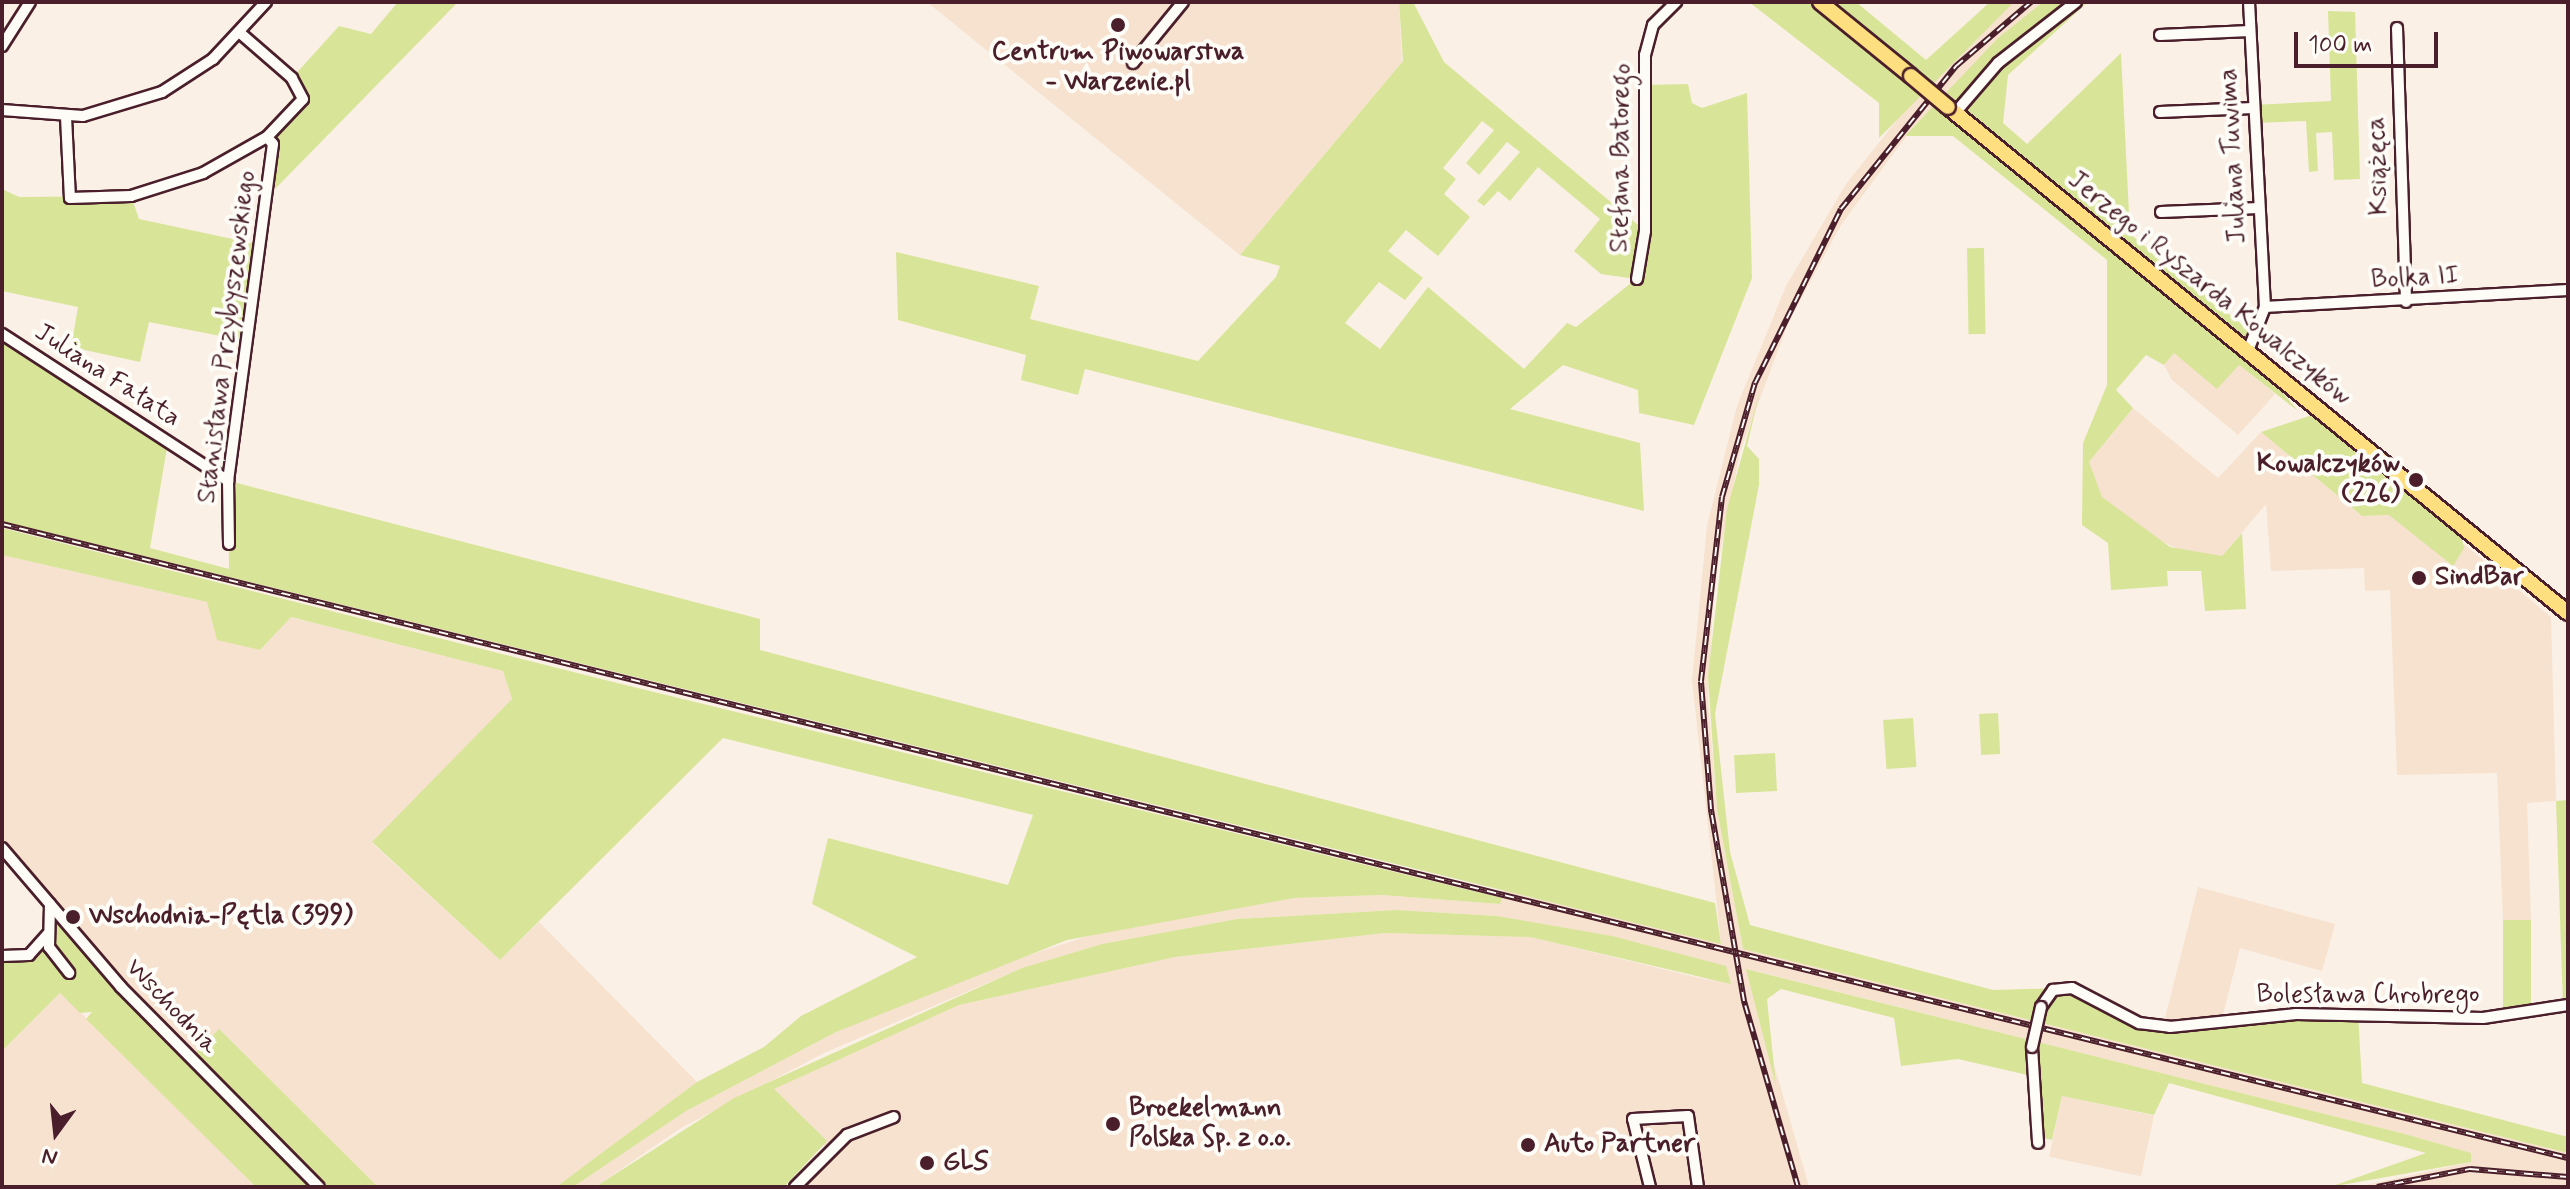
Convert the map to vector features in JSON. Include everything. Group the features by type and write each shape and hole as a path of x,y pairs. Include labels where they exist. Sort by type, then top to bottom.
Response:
{"main road":[{"name":"Jerzego i Ryszarda Kowalczyków","path":"1820,2 2568,613"}],"street":[{"path":"2,46 30,2"},
{"path":"2,110 66,117 162,92 240,33 266,2"},
{"path":"1133,63 1183,2"},
{"name":"Stefana Batorego","path":"1637,279 1645,231 1645,55 1653,25 1676,2"},
{"path":"1952,110 1998,63 2076,2"},
{"name":"Juliana Tuwima","path":"2248,351 2265,307 2249,2"},
{"name":"Książęca","path":"2397,28 2406,302"},
{"path":"2160,35 2250,31"},
{"path":"66,117 70,198 165,189 267,137 297,111 301,89 240,33"},
{"path":"2160,112 2253,108"},
{"name":"Stanisława Przybyszewskiego","path":"229,544 228,481 269,184 273,144 267,137"},
{"path":"2161,212 2259,208"},
{"name":"Bolka II","path":"2265,307 2406,302 2568,290"},
{"name":"Juliana Fałata","path":"2,334 228,481"},
{"name":"Wschodnia","path":"2,848 129,996 319,1187"},
{"path":"50,904 48,934 69,973"},
{"path":"2,956 29,955 48,934"},
{"name":"Bolesława Chrobrego","path":"2038,1143 2032,1047 2041,1007 2053,990 2072,988 2131,1020 2170,1027 2296,1014 2483,1018 2568,1005"},
{"path":"1650,1187 1633,1119 1688,1116 1698,1187"},
{"path":"795,1187 847,1135 894,1117"}],"shaded area":[{"path":"927,2 1399,2 1402,62 1240,255"},
{"path":"2014,2 2043,2 1913,127 1841,225 1789,321 1740,452 1714,584 1708,699 1717,809 1743,949 2568,1153 2568,1187 2357,1187 2471,1162 2467,1152 2405,1134 1747,969 1809,1187 795,1187 829,1151 773,1089 959,1005 1175,957 1385,933 1530,937 1720,983 1497,916 1396,910 1237,919 1102,944 1022,968 824,1053 681,1128 595,1187 573,1187 686,1111 836,1032 970,974 1113,928 1294,898 1382,895 1500,904 1504,889 1721,943 1692,680 1707,526 1737,406 1786,286 1846,184 1929,80"},
{"path":"2174,353 2238,364 2275,394 2238,435 2172,380 2164,365"},
{"path":"2133,408 2218,478 2261,432 2362,516 2389,515 2464,544 2551,617 2556,801 2527,803 2531,920 2503,920 2497,773 2397,775 2390,590 2365,591 2364,568 2271,571 2266,504 2222,556 2189,554 2154,538 2102,497 2089,477 2089,462"},
{"path":"2,555 207,602 260,650 290,617 503,671 512,699 372,843 500,960 539,922 697,1082 556,1187 378,1187 219,1030 190,1058 2,848"},
{"path":"2198,887 2335,924 2322,971 2240,948 2221,1022 2163,1026"},
{"path":"60,993 256,1187 2,1187 2,1051"},
{"path":"2062,1096 2154,1116 2141,1176 2049,1157"}],"green space":[{"path":"398,2 458,2 276,188 269,184 273,145 267,137 303,98 292,78 339,26 371,34"},
{"path":"1399,2 1413,2 1444,62 1644,230 1644,85 1688,84 1692,103 1702,108 1747,93 1752,278 1694,425 1639,413 1638,390 1563,365 1510,409 1640,443 1644,511 1085,369 1078,395 1021,380 1026,355 898,320 896,252 1039,286 1030,319 1198,361 1276,277 1280,266 1240,255 1403,61","holes":["1482,121 1494,130 1466,163 1479,175 1507,142 1520,152 1477,201 1484,206 1498,191 1510,201 1538,167 1600,219 1574,251 1601,274 1636,279 1576,327 1567,323 1524,369 1428,287 1380,349 1345,323 1379,282 1405,300 1423,278 1388,251 1406,230 1438,256 1470,217 1444,194 1456,179 1443,168"]},
{"path":"1749,2 1856,2 1926,60 1990,2 2014,2 1879,138 1879,103"},
{"path":"2043,2 2088,2 2008,75 2003,123 2027,144 2121,53 2130,234 2256,336 2251,345 1979,123 2248,351 2298,411 2239,365 2217,389 2174,353 2164,365 2146,355 2116,390 2133,408 2089,462 2102,497 2170,547 2222,556 2242,533 2246,609 2205,611 2201,571 2167,571 2168,586 2111,590 2108,543 2082,525 2083,443 2107,385 2107,260 1953,136 1905,136 1998,38"},
{"path":"2328,11 2355,12 2360,179 2334,180 2332,132 2316,133 2318,171 2309,172 2306,121 2254,123 2253,105 2331,101"},
{"path":"2,189 19,197 131,196 139,219 261,245 246,341 149,322 140,362 71,347 78,307 2,291"},
{"path":"1967,248 1984,248 1986,334 1969,334"},
{"path":"2,334 168,442 150,548 229,569 228,481 237,483 760,619 760,650 1715,903 1721,944 2,521"},
{"path":"1760,391 1747,446 1759,459 1759,485 1715,714 1730,852 1750,925 1993,990 2065,988 2153,1026 2358,1014 2362,1083 2568,1137 2568,1153 1743,949 1717,809 1708,676 1727,509"},
{"path":"2312,415 2461,536 2464,548 2453,566 2389,515 2362,516 2261,432"},
{"path":"2,528 613,682 1502,898 1500,904 1382,895 1294,898 1067,940 836,1032 686,1111 573,1187 556,1187 697,1082 764,1047 801,1016 917,957 812,904 828,838 1008,885 1033,815 723,738 500,960 372,842 512,699 503,671 291,617 260,650 217,640 207,602 2,555"},
{"path":"1998,713 2000,754 1981,755 1979,714"},
{"path":"1913,718 1916,767 1886,769 1883,720"},
{"path":"1775,753 1777,791 1736,793 1734,755"},
{"path":"2568,800 2568,1005 2563,1006 2556,801"},
{"path":"50,904 190,1058 219,1029 378,1187 256,1187 86,1019 92,1012 80,1013 60,993 2,1051 2,956 21,958 48,934"},
{"path":"1396,910 1497,916 1612,936 1726,966 1731,984 1530,937 1385,933 1175,957 959,1005 774,1089 827,1141 784,1187 595,1187 734,1098 1022,968 1102,944 1237,919"},
{"path":"2503,920 2531,920 2531,1016 2503,1016"},
{"path":"1746,969 2405,1134 2471,1153 2471,1162 2330,1187 2426,1153 2169,1083 2154,1115 2062,1096 2052,1140 2038,1137 2032,1076 1958,1059 1901,1066 1894,1018 1781,989 1767,999 1776,1086"}],"railway":[{"path":"1798,1187 1744,1001 1711,809 1701,681 1722,497 1755,383 1841,209 1956,66 2031,2"},
{"path":"2,524 2568,1158"},
{"path":"2377,1187 2470,1169 2568,1177"}],"place":[{"name":"Centrum Piwowarstwa - Warzenie.pl","path":"1118,25"},
{"name":"Kowalczyków (226)","path":"2416,480"},
{"name":"SindBar","path":"2419,578"},
{"name":"Wschodnia-Pętla (399)","path":"73,917"},
{"name":"Broekelmann Polska Sp. z o.o.","path":"1113,1124"},
{"name":"Auto Partner","path":"1528,1145"},
{"name":"GLS","path":"927,1163"}]}
